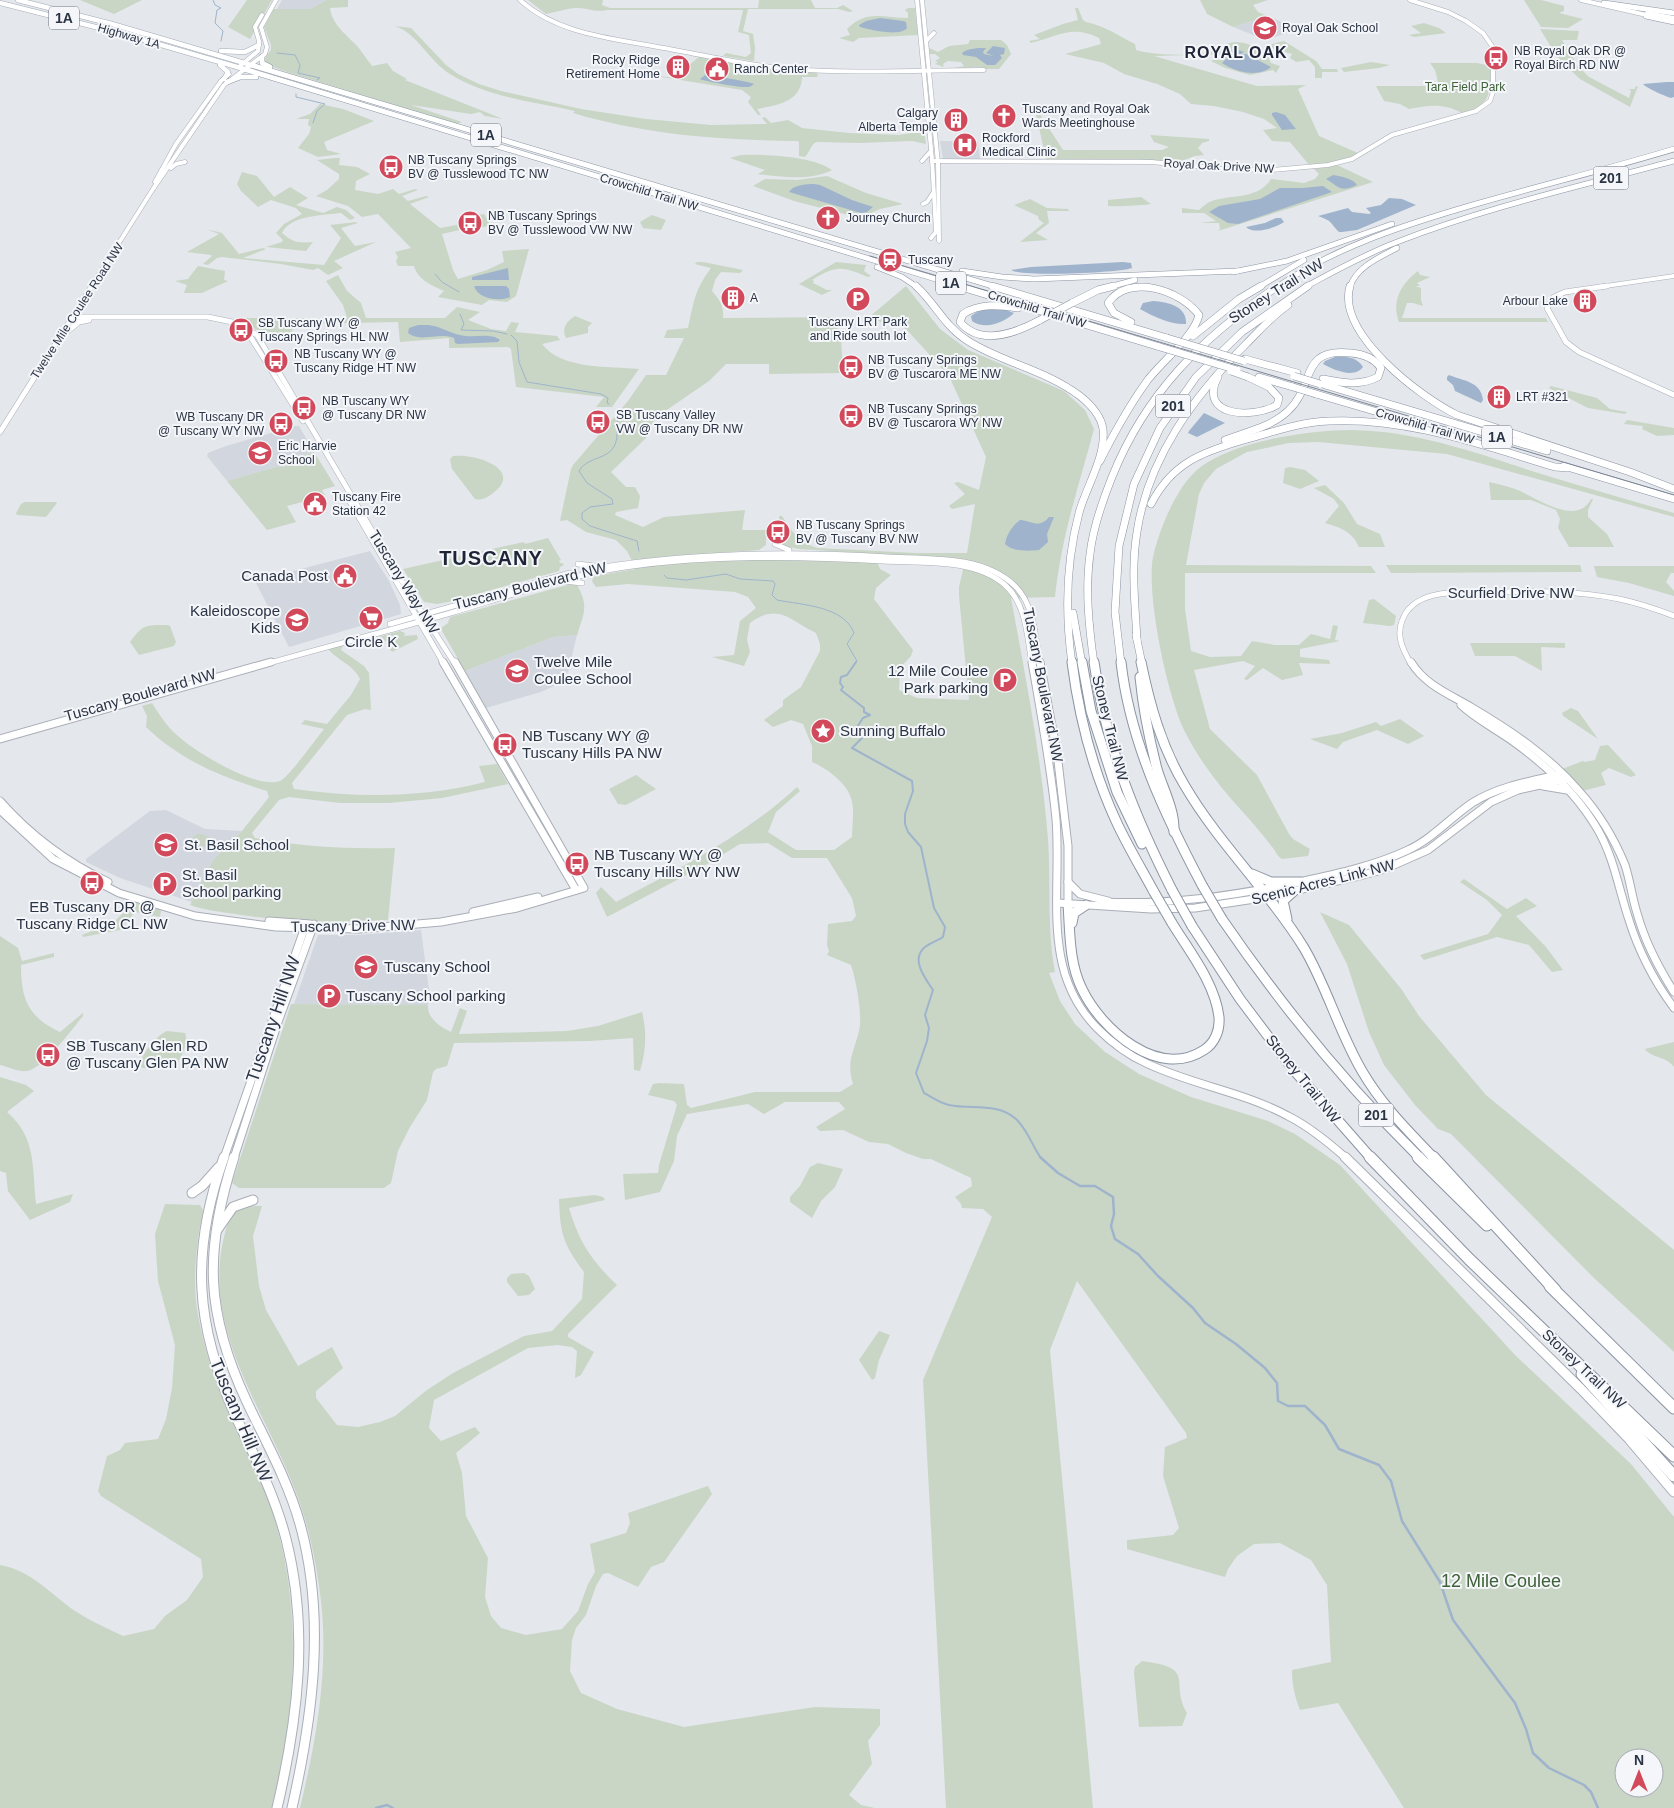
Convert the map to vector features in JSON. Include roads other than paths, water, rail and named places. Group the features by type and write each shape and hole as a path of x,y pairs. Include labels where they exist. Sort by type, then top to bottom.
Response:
{"highway":[{"path":"1604,3 1674,14"},
{"path":"1614,8 1674,20"},
{"path":"262,57 261,61 264,65 310,82"},
{"name":"Crowchild Trail NW","path":"244,66 310,82 1168,337 1226,356 1321,381 1674,489"},
{"name":"Crowchild Trail NW","path":"244,66 344,100 1109,332 1674,499"},
{"path":"225,82 240,77 259,77 344,100"},
{"name":"Stoney Trail NW","path":"1674,149 1452,210 1397,228 1336,254 1288,280 1249,305 1206,338 1158,391 1129,438 1105,496 1089,562 1092,643 1097,684 1115,760 1142,829 1172,890 1232,990 1271,1042 1342,1127 1466,1257 1674,1456"},
{"name":"Stoney Trail NW","path":"1674,161 1433,229 1359,258 1279,303 1241,332 1212,360 1183,393 1167,415 1144,456 1133,484 1119,540 1115,574 1114,618 1123,685 1139,746 1174,832 1222,920 1287,1011 1355,1092 1413,1154 1674,1408"},
{"path":"1109,332 1005,306 973,308 963,314 959,320 963,327 970,332 990,336 1019,331 1040,320 1072,303 1098,290 1131,281 1238,271 1287,261 1354,237 1445,209 1545,185"},
{"path":"1555,194 1444,230 1378,258 1364,268 1351,284 1348,304 1352,319 1365,338 1404,382 1421,396 1443,408 1495,428 1630,472 1674,489"},
{"path":"751,213 942,266 986,275 1048,279 1238,271"},
{"path":"793,236 908,280 922,292 950,328 960,336 990,352 1047,377 1083,398 1097,413 1103,428 1094,470 1076,526 1067,602 1072,665 1087,737 1112,810 1154,892 1212,993 1219,1018 1217,1033 1210,1047 1192,1056 1178,1059 1164,1057 1139,1048 1118,1035 1103,1020 1095,1011 1080,986 1074,966 1070,941 1068,902"},
{"path":"1094,470 1133,402 1158,369 1207,323 1239,298 1298,263 1354,237"},
{"path":"1174,832 1175,820 1162,783 1145,717 1136,635 1134,562 1137,529 1145,497 1159,459 1185,413 1225,363 1280,310 1355,264 1359,258"},
{"path":"1158,369 1160,364 1194,328 1199,318 1197,310 1190,302 1180,296 1153,289 1125,290 1114,294 1110,299 1109,308 1116,315 1168,337"},
{"path":"1200,359 1248,377 1274,390 1279,398 1278,405 1264,412 1246,414 1224,409 1212,400 1213,386 1240,350"},
{"path":"1134,562 1151,504 1166,475 1186,457 1205,447 1268,424 1287,412 1301,395 1312,363 1322,355 1338,352 1361,354 1376,362 1381,370 1378,377 1363,383 1321,381"},
{"path":"1151,504 1166,481 1180,467 1198,456 1220,447 1272,432 1328,421 1361,421 1400,426 1555,467 1568,468"},
{"path":"1069,586 1084,680 1091,711 1118,792 1154,865 1172,890"},
{"path":"1136,635 1154,718 1173,765 1205,817 1250,872 1294,932"},
{"path":"1250,872 1271,882 1301,882"},
{"path":"1294,892 1286,897 1282,906 1294,932 1318,974 1351,1052 1376,1092 1490,1220 1542,1273 1554,1290"},
{"path":"1070,941 1074,913 1086,905"},
{"path":"1466,1257 1609,1403 1674,1476"}],"main road":[{"name":"Highway 1A","path":"18,0 112,24 232,59"},
{"name":"Highway 1A","path":"0,3 127,35 228,65"},
{"path":"112,24 226,52 245,52 259,43"},
{"path":"175,50 225,68 228,72 225,82"},
{"path":"196,55 244,66"},
{"name":"Crowchild Trail NW","path":"232,59 244,66"},
{"name":"Crowchild Trail NW","path":"228,65 244,66"}],"street":[{"path":"244,66 261,52 262,44 259,43 255,27 271,0"},
{"path":"262,57 267,47 261,27 276,0"},
{"path":"520,0 537,14 555,23 592,35 622,42 794,70 906,71 917,68 923,62"},
{"path":"525,0 542,14 561,23 589,32 624,40 798,68 924,72 929,71 984,70 940,72 929,71"},
{"path":"917,0 931,151 938,171 938,227 935,235 931,238"},
{"path":"922,0 930,80 935,162 934,193 939,241"},
{"name":"Royal Oak Drive NW","path":"935,162 1152,162 1256,170 1290,170 1328,165 1352,159 1378,143 1405,130 1476,111 1488,104 1493,92 1492,46 1480,30 1459,17 1410,0"},
{"path":"1581,0 1614,8"},
{"path":"1590,0 1674,20"},
{"path":"926,41 929,36 934,34"},
{"name":"Twelve Mile Coulee Road NW","path":"153,189 160,171 172,150 225,82 244,66 262,57"},
{"path":"930,80 932,75 940,72"},
{"name":"Twelve Mile Coulee Road NW","path":"0,432 74,318 153,189 165,174 225,82"},
{"path":"922,161 931,151"},
{"path":"165,174 174,165 185,162"},
{"name":"Royal Oak Drive NW","path":"935,162 977,162"},
{"path":"938,171 947,163"},
{"path":"923,204 934,193"},
{"path":"1674,276 1565,292 1554,297 1547,308 1566,342 1579,352 1674,395"},
{"name":"Tuscany Way NW","path":"74,318 208,317 237,323 254,332 434,630 579,887"},
{"name":"Tuscany Way NW","path":"74,318 93,320 206,320 230,324 249,334 337,479 419,622 579,887"},
{"path":"59,340 79,322 93,320"},
{"path":"775,544 785,549 801,552"},
{"name":"Tuscany Boulevard NW","path":"0,738 382,631 410,627 425,617 448,607 570,573 602,567 685,556 801,552 930,559 965,563 998,574 1016,586 1032,617 1055,734 1068,846 1068,902"},
{"name":"Tuscany Boulevard NW","path":"425,617 440,616 589,573 652,564 710,559 771,556 821,557 946,565 974,570 994,578 1006,586 1018,601 1027,632 1045,731 1056,822 1058,949 1065,982 1076,1004 1096,1029 1124,1051 1149,1066 1170,1076 1272,1108 1300,1122 1329,1142 1600,1408 1674,1492"},
{"path":"578,564 602,567"},
{"path":"559,581 582,583"},
{"name":"Scurfield Drive NW","path":"1674,616 1628,599 1586,593 1450,592 1423,598 1412,604 1404,612 1400,625 1402,644 1407,658 1420,673 1458,702 1465,710 1561,777 1595,812 1615,844 1629,880 1644,935 1656,963 1674,992"},
{"path":"403,620 409,605"},
{"path":"419,607 448,607"},
{"path":"434,630 440,616"},
{"name":"Tuscany Boulevard NW","path":"0,735 403,620 419,622"},
{"name":"Scenic Acres Link NW","path":"1057,901 1086,905 1151,909 1195,908 1266,894 1301,882 1384,860 1428,839 1471,804 1485,796 1507,786 1561,777"},
{"name":"Scenic Acres Link NW","path":"1068,902 1189,902 1294,892 1371,873 1406,861 1428,850 1491,802 1518,790 1561,777"},
{"name":"Scurfield Drive NW","path":"1561,777 1587,813 1607,848 1619,879 1625,908 1636,941 1656,981 1674,1008"},
{"path":"1518,790 1551,786 1570,791"},
{"name":"Tuscany Drive NW","path":"0,801 21,824 52,850 88,872 127,890 207,913 309,927"},
{"name":"Tuscany Drive NW","path":"0,810 23,835 51,856 83,875 122,893 168,908 205,917 260,925 390,927 462,919 517,908 579,887"},
{"path":"1068,882 1072,889 1080,895 1119,902"},
{"name":"Tuscany Hill NW","path":"277,1808 292,1738 299,1683 298,1610 292,1562 278,1510 219,1375 204,1323 199,1276 202,1240 208,1206 221,1165 309,927"},
{"name":"Tuscany Hill NW","path":"292,1808 304,1756 312,1702 314,1642 311,1583 302,1536 288,1488 240,1386 225,1347 213,1282 214,1234 225,1187 309,927"},
{"path":"192,1193 202,1186 221,1165"},
{"path":"214,1234 233,1207 253,1200"}],"water":[{"path":"880,18 906,22 907,28 898,32 885,32 871,30 859,25 866,21"},
{"path":"993,46 1005,48 1004,54 1000,55 1002,58 995,65 987,65 976,57 963,55 962,53 970,49 986,48 983,52 984,54 994,56 986,53"},
{"path":"1236,49 1244,52 1241,54 1246,54 1271,67 1253,73 1233,69 1222,63 1230,55 1235,54 1229,51"},
{"path":"717,72 721,75 719,77 754,84 749,87 742,87 700,79 708,73"},
{"path":"1674,82 1674,97 1665,96 1643,84"},
{"path":"1276,112 1285,115 1296,129 1282,130 1272,115 1272,113"},
{"path":"1333,175 1350,179 1357,185 1347,189 1340,188 1326,179"},
{"path":"814,184 873,207 867,212 861,213 789,192 796,186"},
{"path":"1323,186 1332,192 1238,224 1228,223 1209,212 1219,206 1260,199 1280,188"},
{"path":"1389,198 1402,199 1416,205 1357,230 1342,232 1339,232 1329,221 1318,216 1348,208 1352,212 1369,214 1371,213 1366,208 1381,205"},
{"path":"1281,218 1284,222 1259,231 1246,227 1265,223"},
{"path":"1131,263 1132,268 1070,274 1032,273 1011,270 1031,267"},
{"path":"508,268 509,280 472,280 472,277"},
{"path":"474,286 506,286 509,289 510,297 495,299 484,297"},
{"path":"1153,301 1165,302 1176,306 1183,313 1186,324 1163,320 1140,309 1143,303"},
{"path":"980,310 1006,310 1014,313 1005,320 994,324 983,325 972,321 971,316"},
{"path":"418,325 428,325 461,335 488,336 500,340 498,342 458,344 455,343 454,338 448,336 419,337 408,333 409,328"},
{"path":"1335,357 1351,358 1358,361 1363,367 1359,371 1349,373 1338,371 1323,364 1325,361"},
{"path":"1449,375 1475,385 1482,394 1483,400 1481,403 1455,391 1453,385 1447,380"},
{"path":"1204,413 1225,423 1197,437 1188,433 1189,431"},
{"path":"1049,517 1054,517 1047,534 1048,542 1039,550 1016,550 1005,544 1010,530 1020,520 1042,523"}],"waterway":[{"path":"213,0 215,5 221,8 217,10 215,23 223,31 221,41"},
{"path":"277,53 295,55 300,65 298,73 320,78 317,80"},
{"path":"296,94 296,97 325,104 317,111 313,123"},
{"path":"435,274 442,282 459,292"},
{"path":"460,314 464,324 461,330 493,331 507,334"},
{"path":"511,335 517,341 519,362 527,382 601,394 608,398 607,403 609,404"},
{"path":"626,410 614,426 617,427 617,439 614,447 603,456 584,465 579,471 587,483 612,499 613,504 590,507 582,513 582,519 590,526 637,541 639,551"},
{"path":"664,575 667,578 686,580 726,574 740,579 773,581 775,584 772,595 777,600 821,608 841,617 849,624 854,633 847,644 857,661 855,664"},
{"path":"856,662 847,675 841,677 840,683 843,687 841,690 864,708 864,712 870,715 863,718 855,730 858,736 862,738 852,748 912,781 913,791 905,814 905,824 908,832 921,847 934,908 945,927 943,937 925,947 919,957 920,968 933,990 925,1015 929,1028 927,1041 916,1073 924,1093 942,1103 992,1108 1009,1114 1024,1128 1041,1158"},
{"path":"1041,1158 1058,1173 1080,1186 1095,1186 1113,1197 1114,1214 1111,1226 1115,1239 1138,1254 1158,1276 1193,1308 1205,1323 1236,1344 1265,1368 1277,1383 1278,1401 1288,1406 1305,1406 1325,1425 1339,1449 1379,1465 1391,1481 1402,1521 1440,1582 1453,1620 1515,1703 1526,1729 1533,1753 1549,1768 1584,1785 1591,1792 1598,1808"},
{"path":"376,1808 387,1805 393,1808"}],"tram line":[{"path":"870,256 1674,495"}],"place":[{"name":"Royal Oak School","path":"1265,28"},
{"name":"NB Royal Oak DR @ Royal Birch RD NW","path":"1496,58"},
{"name":"Rocky Ridge Retirement Home","path":"678,67"},
{"name":"Ranch Center","path":"717,69"},
{"name":"Tuscany and Royal Oak Wards Meetinghouse","path":"1004,116"},
{"name":"Calgary Alberta Temple","path":"956,120"},
{"name":"Rockford Medical Clinic","path":"965,145"},
{"name":"NB Tuscany Springs BV @ Tusslewood TC NW","path":"391,167"},
{"name":"Journey Church","path":"828,218"},
{"name":"NB Tuscany Springs BV @ Tusslewood VW NW","path":"470,223"},
{"name":"Tuscany","path":"890,260"},
{"name":"A","path":"733,298"},
{"name":"Tuscany LRT Park and Ride south lot","path":"858,299"},
{"name":"Arbour Lake","path":"1585,301"},
{"name":"SB Tuscany WY @ Tuscany Springs HL NW","path":"241,330"},
{"name":"NB Tuscany WY @ Tuscany Ridge HT NW","path":"276,361"},
{"name":"NB Tuscany Springs BV @ Tuscarora ME NW","path":"851,367"},
{"name":"LRT #321","path":"1499,397"},
{"name":"NB Tuscany WY @ Tuscany DR NW","path":"304,408"},
{"name":"NB Tuscany Springs BV @ Tuscarora WY NW","path":"851,416"},
{"name":"SB Tuscany Valley VW @ Tuscany DR NW","path":"598,422"},
{"name":"WB Tuscany DR @ Tuscany WY NW","path":"281,424"},
{"name":"Eric Harvie School","path":"260,453"},
{"name":"Tuscany Fire Station 42","path":"315,504"},
{"name":"NB Tuscany Springs BV @ Tuscany BV NW","path":"778,532"},
{"name":"Canada Post","path":"345,576"},
{"name":"Circle K","path":"371,618"},
{"name":"Kaleidoscope Kids","path":"297,620"},
{"name":"Twelve Mile Coulee School","path":"517,671"},
{"name":"12 Mile Coulee Park parking","path":"1005,680"},
{"name":"Sunning Buffalo","path":"823,731"},
{"name":"NB Tuscany WY @ Tuscany Hills PA NW","path":"505,745"},
{"name":"St. Basil School","path":"166,845"},
{"name":"NB Tuscany WY @ Tuscany Hills WY NW","path":"577,864"},
{"name":"EB Tuscany DR @ Tuscany Ridge CL NW","path":"92,883"},
{"name":"St. Basil School parking","path":"165,884"},
{"name":"Tuscany School","path":"366,967"},
{"name":"Tuscany School parking","path":"329,996"},
{"name":"SB Tuscany Glen RD @ Tuscany Glen PA NW","path":"48,1055"}],"district":[{"name":"ROYAL OAK","path":"1236,52"},
{"name":"TUSCANY","path":"491,558"}],"park label":[{"name":"Tara Field Park","path":"1465,87"},
{"name":"12 Mile Coulee","path":"1501,1581"}]}
